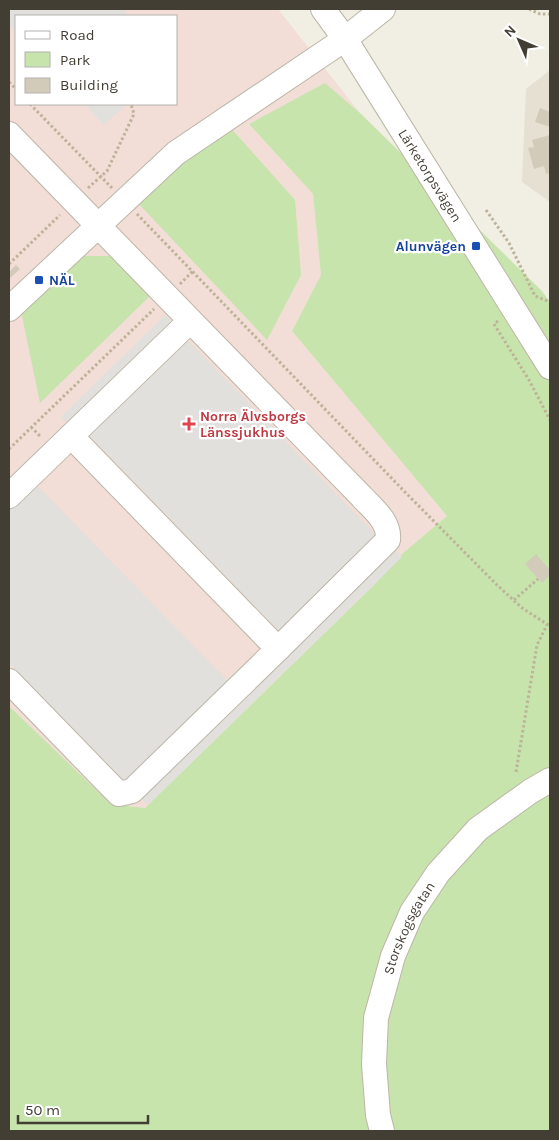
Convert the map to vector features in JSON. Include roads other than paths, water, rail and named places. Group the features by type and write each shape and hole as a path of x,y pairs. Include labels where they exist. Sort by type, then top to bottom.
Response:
{"street":[{"name":"Lärketorpsvägen","path":"323,9 345,39 543,338 550,367"},
{"path":"9,309 176,153 345,39 383,9"},
{"path":"9,134 362,497 386,524 389,531 388,540 132,791 126,794 119,794 9,681"},
{"path":"9,496 190,321"},
{"path":"71,436 278,649"},
{"name":"Storskogsgatan","path":"382,1131 378,1116 374,1064 376,1018 393,956 412,912 438,873 478,829 531,790 550,780"}],"place":[{"name":"Alunvägen","path":"476,246"},
{"name":"NÄL","path":"39,280"},
{"name":"Norra Älvsborgs Länssjukhus","path":"189,424"}]}
